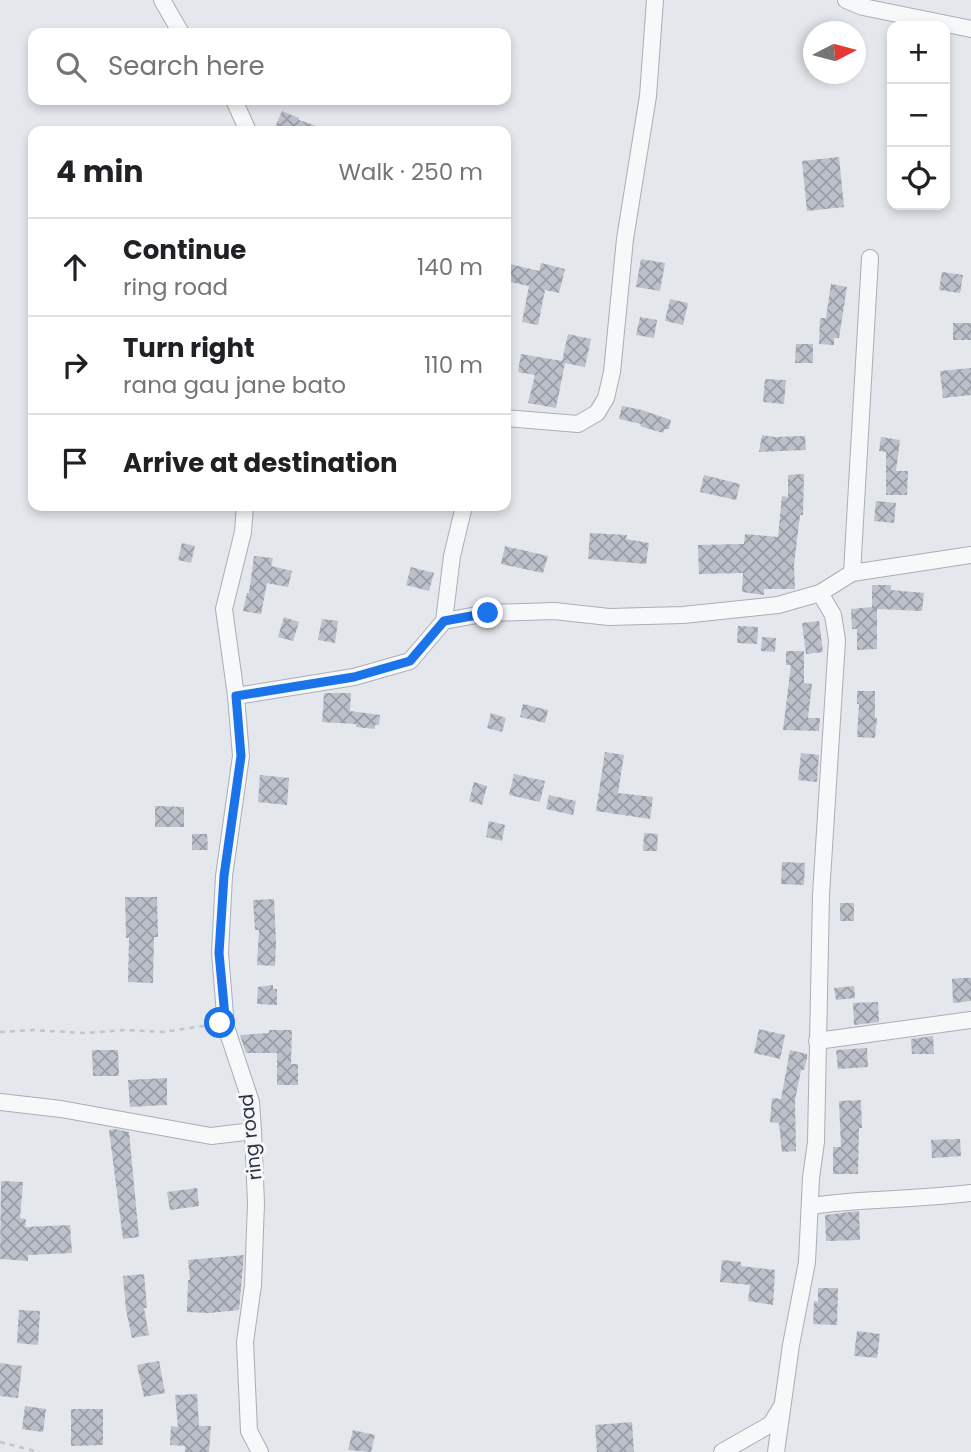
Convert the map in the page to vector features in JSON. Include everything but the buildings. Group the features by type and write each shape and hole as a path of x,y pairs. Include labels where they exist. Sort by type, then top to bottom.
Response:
{"street":[{"path":"162,0 178,28"},
{"path":"511,418 578,424 597,413 606,398 612,372 625,239 648,96 655,0"},
{"path":"846,0 863,7 971,29"},
{"path":"236,105 246,126"},
{"path":"852,573 870,258"},
{"name":"ring road","path":"245,511 243,532 224,609 241,756 224,876 219,953 226,1027 251,1102 256,1203 253,1285 245,1342 249,1431 260,1452"},
{"path":"236,696 354,677 410,661 444,621 452,556 463,511"},
{"path":"444,621 488,613 554,611 608,617 683,615 778,605 820,593 852,573 971,555"},
{"path":"776,1452 791,1345 807,1262 816,1142 821,895 837,640 833,615 820,593"},
{"path":"817,1041 971,1020"},
{"path":"0,1102 61,1109 211,1136 253,1131"},
{"path":"810,1206 837,1202 933,1198 971,1192"},
{"path":"722,1452 771,1424 783,1405"}],"path":[{"path":"0,1032 163,1032 220,1023 226,1027"},
{"path":"0,1442 39,1452"}],"route":[{"path":"220,1023 226,1027 219,953 224,876 241,756 236,696 354,677 410,661 444,621 488,613"}]}
